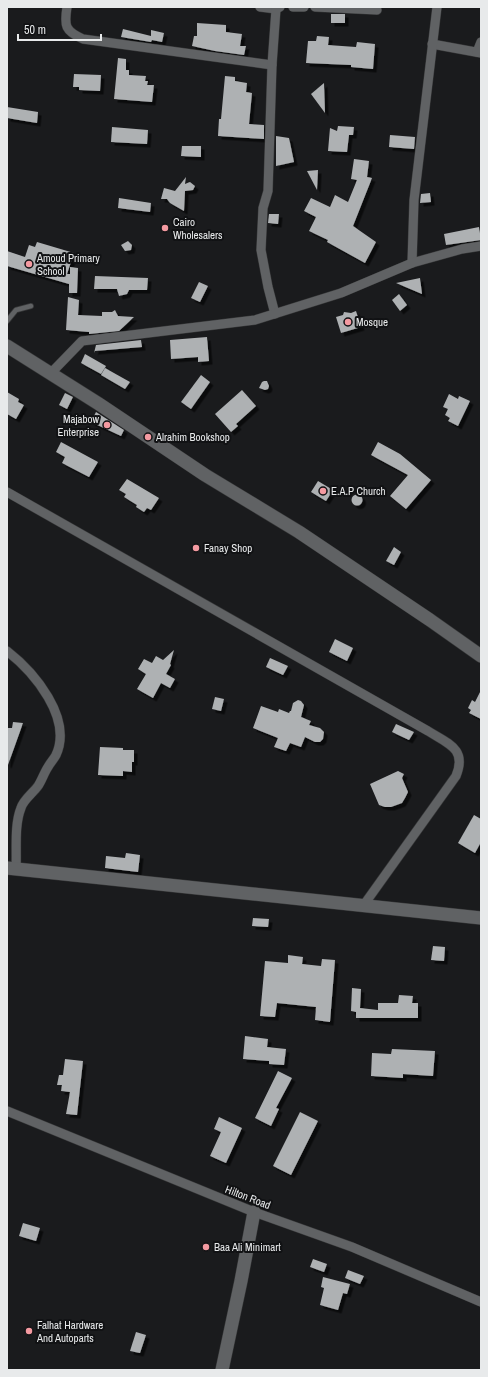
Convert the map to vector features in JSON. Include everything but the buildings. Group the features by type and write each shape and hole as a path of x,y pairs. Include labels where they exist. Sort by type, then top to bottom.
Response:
{"street":[{"path":"67,7 65,19 66,28 72,35 83,39 272,64"},
{"path":"260,7 278,8 272,64 268,191 263,208 261,250 275,314"},
{"path":"293,7 304,7"},
{"path":"316,7 378,10"},
{"path":"412,263 414,200 437,7"},
{"path":"432,44 479,52 481,42"},
{"path":"51,373 82,341 224,325 255,320 341,294 412,263 462,249 481,246"},
{"path":"7,346 51,373 205,475 298,532 481,656"},
{"path":"7,492 428,731 452,747 459,754 460,768 456,776 363,906"},
{"path":"7,651 32,674 55,708 60,728 60,744 56,755 48,766 38,785 21,806 12,868 481,918"},
{"name":"Hilton Road","path":"7,1111 254,1212 352,1247 481,1302"},
{"path":"222,1370 254,1212"}],"lane":[{"path":"7,321 16,310 31,306"}],"place":[{"name":"Cairo Wholesalers","path":"165,228"},
{"name":"Amoud Primary School","path":"29,264"},
{"name":"Mosque","path":"348,322"},
{"name":"Majabow Enterprise","path":"107,425"},
{"name":"Alrahim Bookshop","path":"148,437"},
{"name":"E.A.P Church","path":"323,491"},
{"name":"Fanay Shop","path":"196,548"},
{"name":"Baa Ali Minimart","path":"206,1247"},
{"name":"Falhat Hardware And Autoparts","path":"29,1331"}]}
